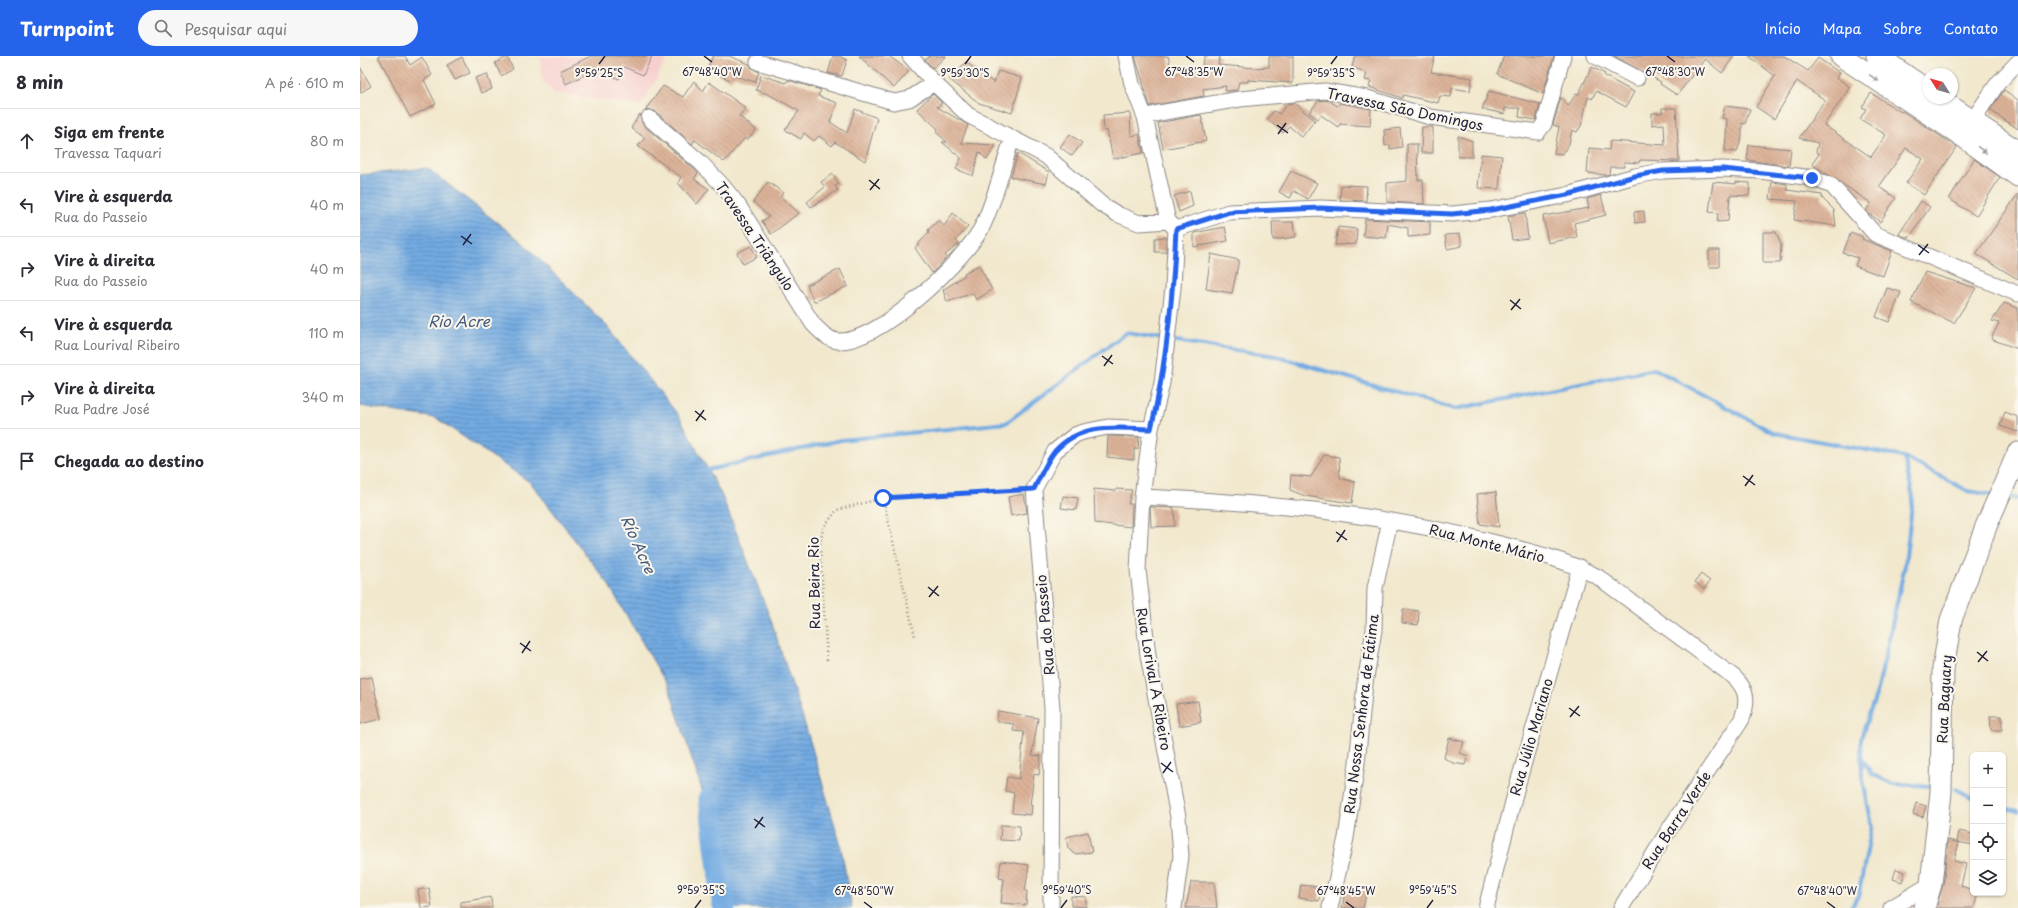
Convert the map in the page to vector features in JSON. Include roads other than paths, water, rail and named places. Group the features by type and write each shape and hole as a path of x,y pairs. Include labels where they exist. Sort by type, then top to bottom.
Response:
{"street":[{"path":"910,56 934,83 968,115 1046,156 1101,204 1117,214 1139,223 1172,225 1229,212 1320,208 1452,214 1491,210 1567,195 1635,176 1663,171 1723,169 1812,178 1832,186 1875,234 2018,294"},
{"name":"Rua Lorival A Ribeiro","path":"1126,56 1132,84 1145,117 1172,225 1173,288 1162,383 1151,429 1142,497 1139,555 1140,592 1148,654 1178,817 1181,856 1174,908"},
{"name":"Travessa São Domingos","path":"1145,117 1159,113 1240,99 1325,91 1367,98 1430,117 1538,132 1544,124 1563,56"},
{"path":"1595,56 1637,78"},
{"path":"1842,56 1961,135 2018,176"},
{"path":"1877,56 1922,87"},
{"path":"758,62 894,102 909,99 934,83"},
{"path":"1972,121 1998,83 2018,62"},
{"path":"1947,104 2018,152"},
{"name":"Travessa Triângulo","path":"649,118 701,162 722,185 738,205 813,324 824,335 838,341 861,337 880,326 905,308 969,248 982,227 1012,139"},
{"name":"Rua do Passeio","path":"1051,908 1052,708 1034,489 1055,451 1075,435 1088,430 1108,427 1151,429"},
{"name":"Rua Baguary","path":"1924,908 1931,884 1942,792 1943,669 1952,620 1987,524 2018,453"},
{"name":"Rua Monte Mário","path":"1142,497 1287,506 1390,521 1459,534 1525,550 1580,567 1612,586 1741,684 1746,694 1745,711 1734,734"},
{"name":"Rua Nossa Senhora de Fátima","path":"1330,908 1346,838 1357,763 1364,683 1374,630 1376,588 1390,521"},
{"name":"Rua Júlio Mariano","path":"1486,908 1516,790 1580,567"},
{"name":"Rua Barra Verde","path":"1621,908 1668,831 1734,734"},
{"path":"1891,908 1931,884"}],"water":[{"name":"Rio Acre","path":"427,168 522,242 606,325 679,416 722,496 771,620 807,731 840,843 852,908 735,908 705,799 669,688 607,582 531,483 436,418 360,406 360,175"}],"waterway":[{"path":"703,471 841,440 1006,423 1126,333 1164,339"},
{"path":"1170,340 1275,356 1455,409 1655,369 1774,433 1904,457 1968,491 1994,495"},
{"path":"1851,908 1858,897 1872,826 1862,775 1861,738 1878,689 1905,565 1913,497 1904,457"},
{"path":"2005,497 2018,499"},
{"path":"1861,757 1872,774 1893,784 1933,786"},
{"path":"1956,789 1970,796"},
{"name":"Río Acre","path":"710,799 724,908"},
{"path":"2006,809 2018,811"}]}
